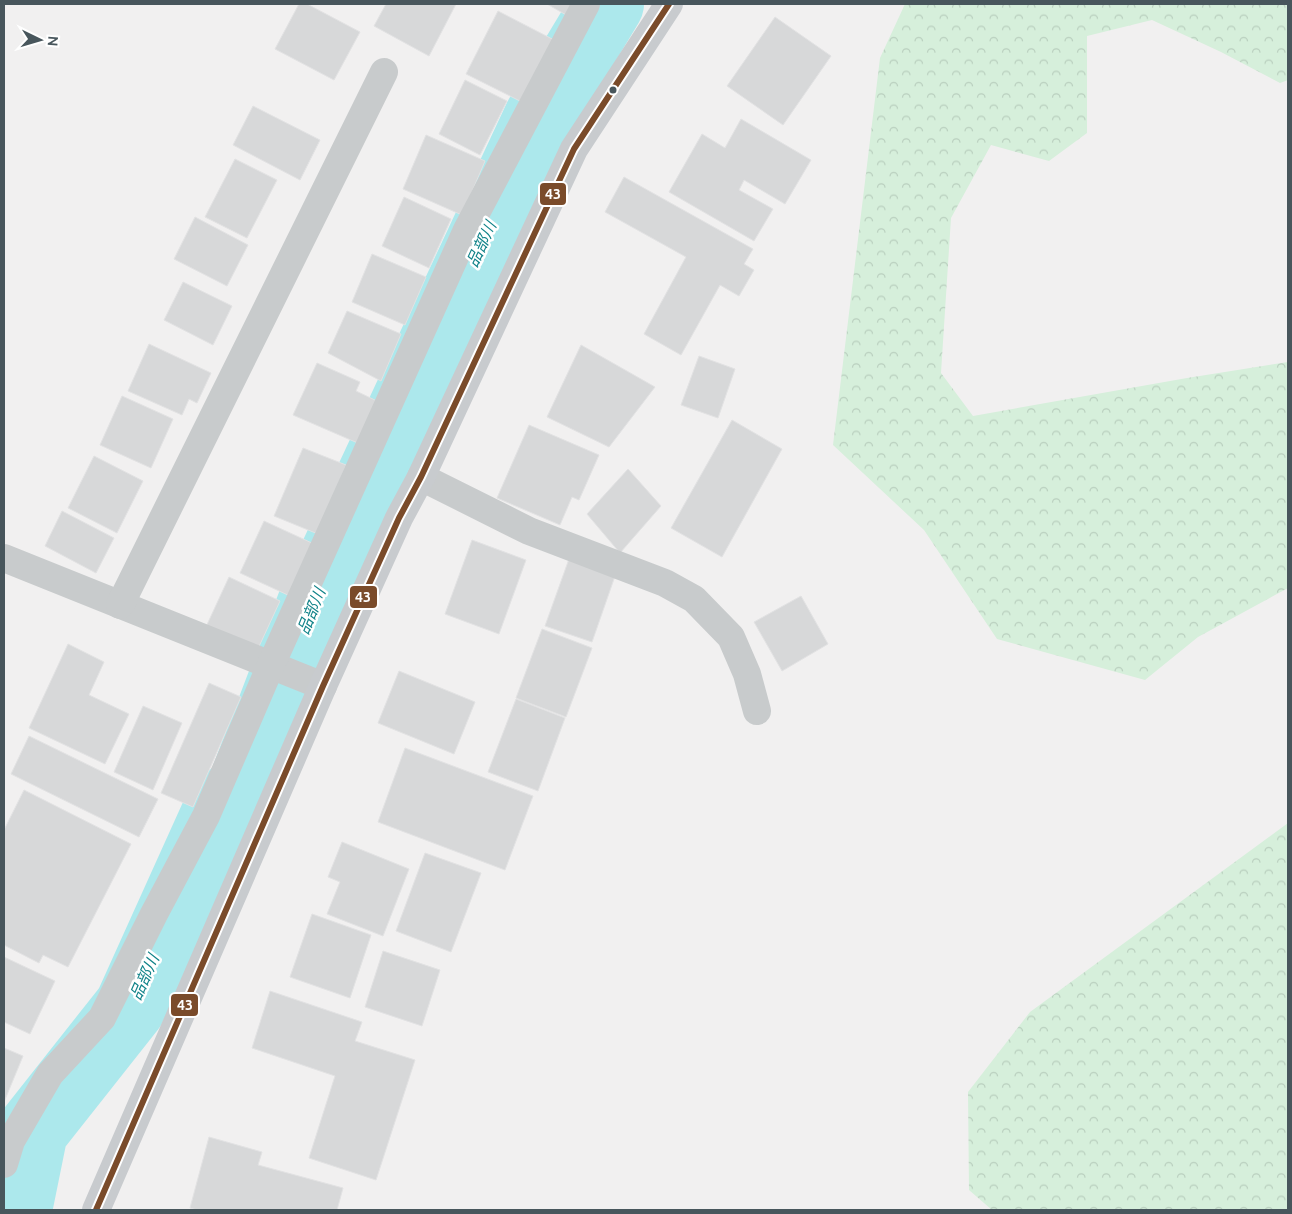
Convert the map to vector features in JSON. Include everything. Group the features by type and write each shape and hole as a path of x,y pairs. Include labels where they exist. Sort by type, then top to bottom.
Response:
{"street":[{"path":"4,1164 12,1141 50,1074 102,1018 206,816 271,665 467,230 586,4"},
{"path":"96,1210 323,686 399,518 421,477 574,149 670,4"},
{"path":"120,605 384,72"},
{"path":"421,477 529,531 665,583 694,599 731,637 747,674 757,712"},
{"path":"4,558 323,686"}],"green space":[{"path":"905,4 1288,4 1288,80 1280,83 1221,52 1152,20 1087,36 1087,133 1049,161 991,145 951,218 941,373 973,416 1288,362 1288,588 1198,637 1145,680 997,639 924,530 833,445 880,58"},
{"path":"1288,823 1288,1210 992,1210 969,1190 968,1092 1030,1012"}],"building":[{"path":"299,4 307,4 360,32 334,80 275,49"},
{"path":"386,4 456,4 429,56 374,26"},
{"path":"547,4 575,4 568,16"},
{"path":"498,11 556,41 524,103 466,74"},
{"path":"775,17 831,56 783,125 727,86"},
{"path":"465,80 507,101 480,155 439,134"},
{"path":"253,106 320,140 300,180 233,145"},
{"path":"741,119 811,160 785,204 744,180 739,190 773,209 754,241 669,192 702,134 725,148"},
{"path":"426,135 485,161 462,215 403,189"},
{"path":"235,159 277,180 247,238 205,217"},
{"path":"624,177 753,249 744,264 754,270 739,296 720,285 681,355 644,334 686,257 605,212"},
{"path":"404,197 451,219 429,268 382,246"},
{"path":"195,217 248,245 227,286 174,259"},
{"path":"372,254 426,277 405,325 352,302"},
{"path":"183,282 232,306 213,345 164,320"},
{"path":"347,311 401,334 381,381 328,353"},
{"path":"149,344 211,373 197,403 189,399 182,415 128,391"},
{"path":"581,345 655,387 609,447 547,417"},
{"path":"699,356 735,369 718,418 681,405"},
{"path":"317,363 360,382 356,391 379,402 360,444 293,415"},
{"path":"122,396 173,419 151,468 100,445"},
{"path":"732,420 782,449 722,557 671,528"},
{"path":"529,425 599,455 579,500 572,497 560,525 497,498"},
{"path":"303,448 346,465 318,534 274,516"},
{"path":"94,456 143,481 117,533 68,508"},
{"path":"628,469 661,506 620,553 587,514"},
{"path":"62,511 114,538 96,573 45,546"},
{"path":"264,521 314,544 290,596 240,573"},
{"path":"472,540 526,560 499,634 445,614"},
{"path":"569,559 615,576 592,642 545,626"},
{"path":"229,577 280,601 256,653 205,629"},
{"path":"801,596 828,644 782,671 754,622"},
{"path":"542,629 592,648 566,717 516,698"},
{"path":"68,644 104,662 89,695 129,714 105,764 29,728"},
{"path":"399,671 475,702 454,754 378,723"},
{"path":"209,683 241,697 193,807 161,793"},
{"path":"516,699 565,718 538,791 488,772"},
{"path":"143,706 182,723 153,790 114,772"},
{"path":"29,736 158,799 139,837 11,774"},
{"path":"405,748 533,796 505,870 378,822"},
{"path":"24,790 131,844 68,967 43,955 39,963 4,945 4,830"},
{"path":"342,842 409,869 383,936 327,914 340,882 328,877"},
{"path":"425,853 481,873 451,952 396,931"},
{"path":"312,914 371,935 350,998 290,977"},
{"path":"383,951 440,970 422,1026 365,1007"},
{"path":"4,957 55,981 30,1034 4,1022"},
{"path":"270,991 362,1022 355,1041 415,1060 376,1180 309,1158 335,1076 252,1048"},
{"path":"4,1048 23,1056 4,1102"},
{"path":"209,1137 262,1152 258,1165 343,1188 337,1210 197,1210 190,1208"}],"waterway":[{"name":"品部川","path":"16,1210 32,1131 130,1007 218,812 243,788 313,604 540,117 608,4"}],"transit line":[{"name":"43","path":"96,1210 323,686 399,518 421,477 574,149 669,4"}]}
